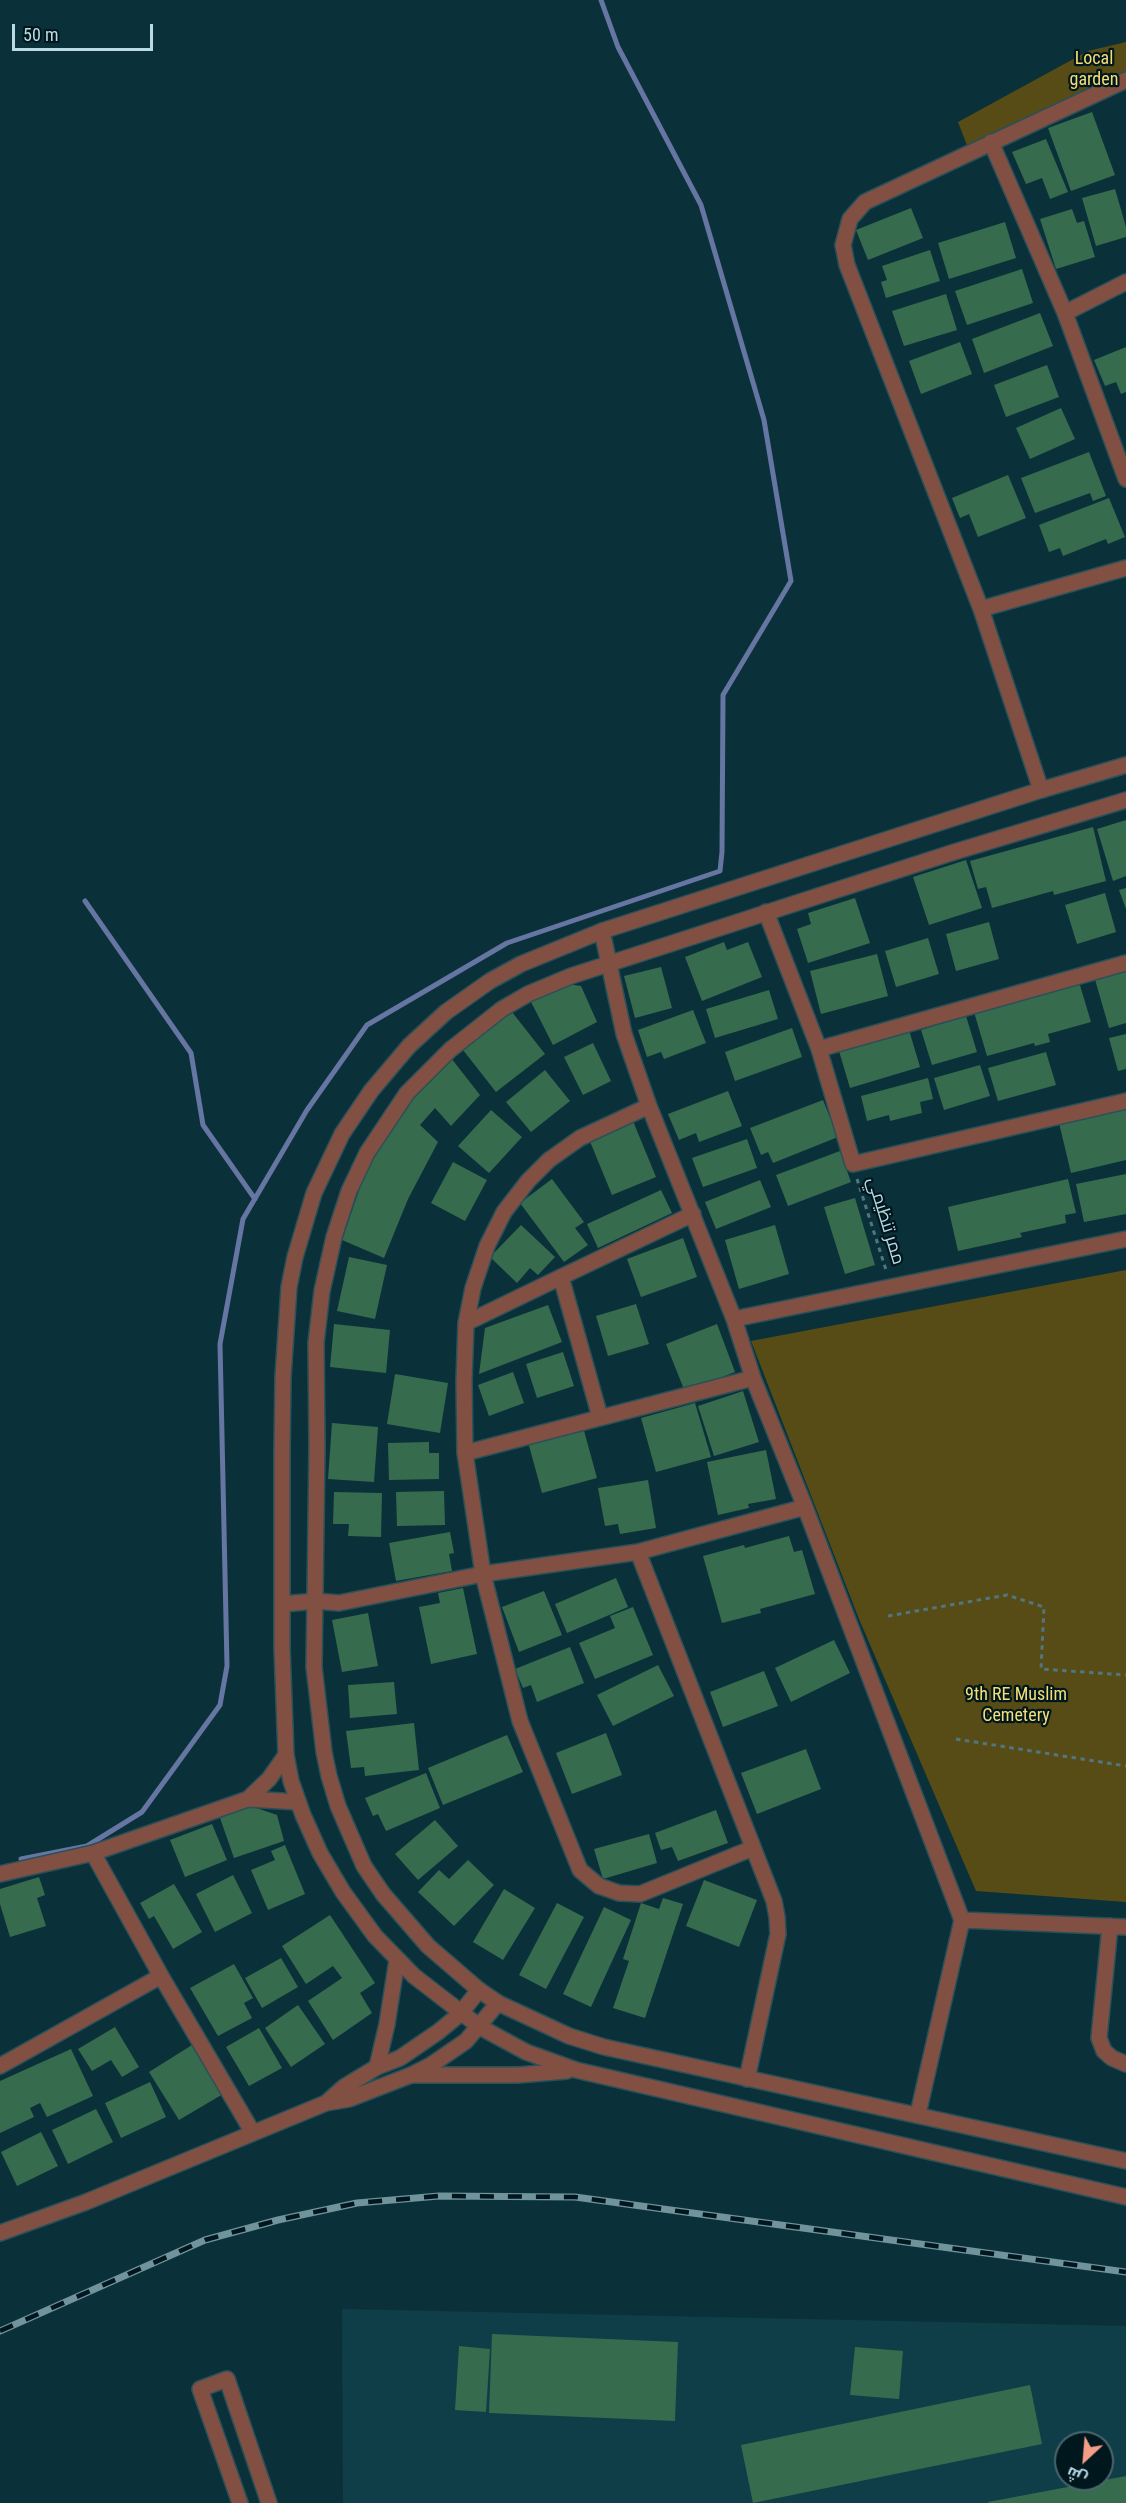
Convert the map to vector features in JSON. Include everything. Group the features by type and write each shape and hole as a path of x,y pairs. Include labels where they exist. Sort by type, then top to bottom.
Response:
{"street":[{"path":"1041,790 981,609 847,265 843,245 850,219 865,202 1126,80"},
{"path":"991,142 1065,313 1126,479"},
{"path":"1065,313 1126,282"},
{"path":"981,609 1126,568"},
{"path":"1126,765 1041,790 602,932 521,963 490,981 446,1012 409,1046 371,1091 351,1118 321,1174 307,1212 295,1257 286,1319 282,1420 286,1755 298,1802 320,1853 343,1892 375,1936 397,1960 460,2014 480,2027 526,2052 576,2070 1126,2197"},
{"path":"1126,800 951,853 571,975 528,994 502,1009 450,1050 407,1093 367,1153 349,1191 322,1291 316,1343 314,1667 324,1752 338,1806 364,1866 400,1915 428,1946 479,1990 498,2003 569,2036 604,2047 1126,2161"},
{"path":"766,912 819,1049 853,1164 1126,1101"},
{"path":"602,932 624,1034 649,1106 734,1319 753,1378 805,1507 962,1920 918,2114"},
{"path":"819,1049 1126,963"},
{"path":"649,1106 580,1138 549,1160 528,1181 504,1212 487,1246 472,1288 466,1323 465,1453 483,1574 520,1721 580,1870 599,1886 619,1893 640,1894 753,1848"},
{"path":"466,1323 693,1214"},
{"path":"734,1319 1126,1239"},
{"path":"561,1277 600,1416"},
{"path":"465,1453 753,1378"},
{"path":"283,1604 316,1601 339,1603 483,1574 638,1552 805,1507"},
{"path":"638,1552 774,1901 778,1934 747,2079"},
{"path":"248,1799 269,1779 286,1755"},
{"path":"0,1874 93,1853 248,1799 298,1802"},
{"path":"93,1853 161,1976 254,2133"},
{"path":"962,1920 1126,1927"},
{"path":"1110,1926 1099,2038 1104,2051 1112,2058 1126,2064"},
{"path":"377,2067 387,2024 397,1960"},
{"path":"0,2066 161,1976"},
{"path":"326,2103 344,2087 377,2067 400,2058 420,2046 460,2014 479,1990"},
{"path":"0,2233 86,2202 326,2103 349,2099 411,2075 454,2050 480,2027 498,2003"},
{"path":"411,2075 518,2075 576,2070"},
{"path":"240,2503 200,2389 227,2379 269,2503"}],"path":[{"name":"ممر تنظيمي","path":"853,1164 891,1286"},
{"path":"888,1616 1007,1595 1044,1607 1041,1669 1126,1675"},
{"path":"956,1739 1126,1766"}],"shaded area":[{"path":"342,2309 1126,2326 1126,2503 343,2503"}],"green space":[{"name":"Local garden","path":"1126,42 1126,74 970,153 958,122 1088,51"},
{"name":"9th RE Muslim Cemetery","path":"1126,1270 1126,1902 976,1891 859,1619 751,1341"}],"building":[{"path":"1092,112 1115,175 1071,191 1048,128"},
{"path":"1046,139 1068,192 1050,199 1042,178 1026,184 1012,152"},
{"path":"1115,189 1126,227 1126,237 1096,246 1082,198"},
{"path":"911,208 923,238 868,260 856,230"},
{"path":"1072,209 1077,223 1084,221 1095,257 1056,269 1040,219"},
{"path":"1005,222 1016,258 949,279 938,243"},
{"path":"930,250 940,281 886,298 881,282 887,280 882,266"},
{"path":"1022,269 1033,303 967,325 955,291"},
{"path":"946,294 957,330 904,346 892,311"},
{"path":"1040,313 1053,346 984,373 972,339"},
{"path":"960,342 972,374 921,394 909,361"},
{"path":"1126,347 1126,392 1121,394 1116,382 1105,386 1094,360"},
{"path":"1047,365 1059,397 1006,417 994,385"},
{"path":"1061,408 1075,439 1030,459 1016,428"},
{"path":"1089,452 1106,496 1093,501 1090,493 1035,513 1021,478"},
{"path":"1008,475 1026,518 978,537 969,514 960,518 952,498"},
{"path":"1109,498 1125,537 1108,544 1106,539 1063,556 1060,548 1049,552 1039,525"},
{"path":"1126,820 1126,876 1113,881 1097,829"},
{"path":"1093,827 1106,881 1054,895 1053,891 992,908 986,887 978,889 970,861"},
{"path":"966,860 982,908 929,925 913,877"},
{"path":"1126,888 1126,909 1119,890"},
{"path":"1105,893 1116,932 1077,944 1065,905"},
{"path":"855,898 870,943 808,963 797,929 811,924 808,913"},
{"path":"989,922 999,959 956,971 946,934"},
{"path":"928,938 939,974 896,987 885,951"},
{"path":"724,942 727,950 748,942 762,977 702,1001 685,957"},
{"path":"877,954 888,996 821,1014 810,971"},
{"path":"661,967 672,1008 635,1018 624,976"},
{"path":"1126,967 1126,1023 1109,1028 1094,976"},
{"path":"1079,982 1091,1022 1048,1034 1050,1042 1035,1046 1034,1043 987,1056 974,1012"},
{"path":"567,984 581,986 597,1022 553,1045 530,1000"},
{"path":"769,990 778,1019 715,1038 706,1009"},
{"path":"693,1010 706,1043 664,1059 661,1052 647,1057 638,1030"},
{"path":"512,1012 545,1054 496,1092 463,1050"},
{"path":"966,1016 977,1052 932,1065 921,1030"},
{"path":"792,1028 802,1057 735,1081 725,1052"},
{"path":"909,1030 920,1067 850,1088 839,1051"},
{"path":"1126,1034 1126,1069 1118,1071 1109,1038"},
{"path":"593,1043 611,1081 583,1095 564,1057"},
{"path":"1046,1052 1056,1085 998,1101 988,1068"},
{"path":"451,1058 480,1095 451,1126 435,1108 420,1125 438,1142 408,1199 384,1258 342,1240 369,1161 402,1109 433,1074"},
{"path":"980,1065 990,1096 944,1110 934,1078"},
{"path":"545,1070 570,1101 531,1132 506,1102"},
{"path":"928,1078 933,1099 920,1102 922,1113 890,1121 889,1115 867,1121 861,1096"},
{"path":"728,1091 742,1126 699,1142 696,1133 679,1140 668,1114"},
{"path":"823,1100 838,1137 773,1163 768,1152 761,1155 750,1128"},
{"path":"1126,1107 1126,1160 1071,1173 1059,1123"},
{"path":"491,1110 522,1137 489,1173 458,1146"},
{"path":"633,1121 656,1177 612,1195 589,1139"},
{"path":"747,1139 757,1168 703,1187 692,1158"},
{"path":"840,1151 851,1182 788,1206 776,1175"},
{"path":"453,1162 487,1180 465,1221 431,1203"},
{"path":"1126,1174 1126,1214 1084,1222 1076,1184"},
{"path":"552,1179 584,1222 575,1228 588,1245 564,1262 520,1203"},
{"path":"1068,1179 1076,1213 1065,1215 1066,1223 1020,1233 1022,1237 958,1251 948,1207"},
{"path":"760,1180 771,1207 716,1229 705,1202"},
{"path":"661,1190 672,1213 598,1248 587,1224"},
{"path":"855,1198 875,1265 845,1274 824,1207"},
{"path":"521,1225 555,1257 538,1275 530,1268 517,1283 490,1257"},
{"path":"775,1225 789,1274 739,1289 725,1240"},
{"path":"683,1238 697,1277 641,1297 627,1259"},
{"path":"349,1257 387,1265 375,1319 337,1311"},
{"path":"636,1304 649,1344 608,1356 596,1316"},
{"path":"548,1305 562,1342 479,1374 485,1328"},
{"path":"334,1324 390,1330 386,1373 330,1367"},
{"path":"717,1324 735,1372 685,1392 666,1344"},
{"path":"563,1352 574,1386 537,1398 526,1364"},
{"path":"513,1372 524,1403 489,1416 478,1385"},
{"path":"395,1374 448,1383 440,1433 387,1424"},
{"path":"743,1391 759,1442 714,1456 698,1406"},
{"path":"695,1403 711,1457 656,1472 641,1418"},
{"path":"332,1423 378,1427 374,1482 328,1479"},
{"path":"583,1427 597,1478 542,1493 528,1442"},
{"path":"429,1442 429,1453 439,1453 439,1479 389,1480 388,1443"},
{"path":"766,1450 776,1499 748,1504 749,1508 718,1515 707,1462"},
{"path":"648,1480 656,1528 620,1534 618,1524 605,1526 598,1488"},
{"path":"444,1491 445,1525 397,1526 396,1492"},
{"path":"334,1492 382,1493 381,1537 348,1536 349,1524 333,1524"},
{"path":"450,1532 454,1553 449,1554 452,1571 396,1581 389,1543"},
{"path":"789,1536 794,1552 802,1550 815,1594 760,1609 761,1613 722,1623 703,1556"},
{"path":"616,1578 628,1607 567,1633 555,1604"},
{"path":"463,1588 477,1654 431,1664 419,1607 440,1603 438,1593"},
{"path":"544,1591 562,1635 519,1652 502,1607"},
{"path":"633,1607 653,1655 595,1679 579,1643 615,1628 610,1616"},
{"path":"368,1613 378,1666 342,1672 332,1620"},
{"path":"834,1640 850,1673 791,1702 775,1668"},
{"path":"570,1647 584,1683 537,1702 531,1685 523,1688 515,1669"},
{"path":"658,1665 674,1696 613,1726 597,1695"},
{"path":"764,1671 778,1706 723,1727 710,1692"},
{"path":"394,1682 397,1714 350,1718 348,1685"},
{"path":"414,1723 419,1770 365,1776 364,1767 351,1768 346,1731"},
{"path":"606,1733 622,1775 572,1794 556,1753"},
{"path":"507,1735 523,1772 443,1805 428,1768"},
{"path":"806,1749 821,1789 757,1814 741,1773"},
{"path":"426,1773 440,1808 386,1831 378,1814 373,1816 365,1798"},
{"path":"248,1805 277,1815 284,1841 234,1858 220,1818"},
{"path":"716,1810 728,1843 678,1861 672,1847 661,1850 655,1833"},
{"path":"435,1820 458,1846 418,1880 395,1854"},
{"path":"212,1824 227,1860 185,1877 170,1840"},
{"path":"649,1834 657,1863 603,1879 594,1849"},
{"path":"285,1845 305,1894 268,1910 251,1870 275,1860 271,1851"},
{"path":"468,1860 494,1885 454,1926 418,1892 439,1870 449,1879"},
{"path":"233,1875 252,1913 215,1932 196,1894"},
{"path":"39,1877 45,1895 37,1898 46,1926 10,1937 0,1904 0,1889"},
{"path":"704,1880 757,1900 739,1947 686,1926"},
{"path":"174,1884 202,1932 173,1949 154,1916 149,1919 140,1903"},
{"path":"504,1889 535,1908 503,1960 473,1942"},
{"path":"663,1898 683,1904 645,2018 613,2008 629,1961 623,1959 641,1903 659,1909"},
{"path":"557,1903 584,1917 546,1989 519,1975"},
{"path":"604,1907 631,1920 591,2007 563,1994"},
{"path":"330,1915 375,1983 360,1993 372,2013 333,2040 308,2001 342,1978 333,1966 306,1984 282,1946"},
{"path":"281,1958 298,1987 262,2008 245,1978"},
{"path":"234,1964 253,1998 244,2003 252,2018 218,2036 190,1988"},
{"path":"298,2005 325,2044 291,2067 265,2028"},
{"path":"115,2027 139,2067 122,2077 111,2060 92,2071 78,2049"},
{"path":"259,2028 282,2068 249,2086 226,2047"},
{"path":"192,2045 223,2094 179,2120 149,2072"},
{"path":"71,2049 93,2096 47,2117 40,2103 30,2108 34,2117 0,2133 0,2081"},
{"path":"150,2082 166,2117 121,2138 105,2103"},
{"path":"96,2109 113,2142 68,2164 52,2130"},
{"path":"41,2132 58,2166 17,2186 1,2152"},
{"path":"492,2334 678,2342 675,2421 489,2413"},
{"path":"459,2346 490,2349 486,2412 455,2410"},
{"path":"855,2347 903,2351 899,2399 850,2395"},
{"path":"1030,2385 1042,2444 753,2503 741,2445"},
{"path":"1126,2476 1126,2503 988,2503 1054,2490 1114,2491 1114,2478"}],"waterway":[{"path":"21,1859 87,1846 142,1812 220,1705 227,1666 220,1344 243,1219 307,1110 367,1025 507,943 720,871 723,695 791,581 764,420 701,205 618,47 601,0"},
{"path":"85,901 191,1053 203,1125 255,1199"}],"railway":[{"path":"0,2331 205,2240 278,2220 357,2203 439,2196 575,2197 1126,2272"}]}
